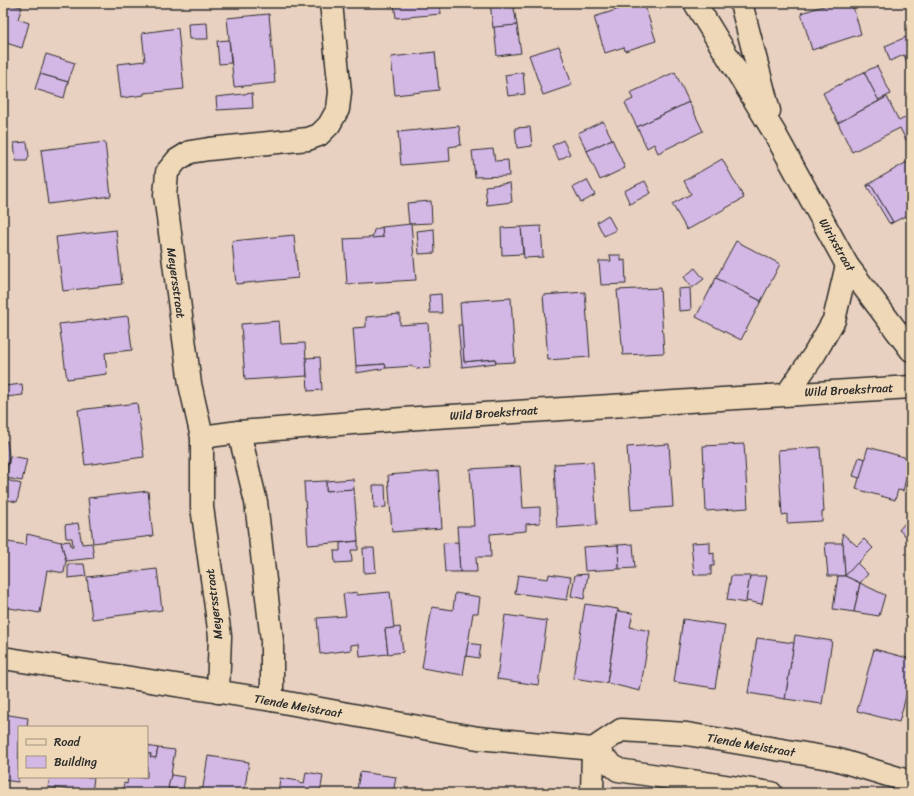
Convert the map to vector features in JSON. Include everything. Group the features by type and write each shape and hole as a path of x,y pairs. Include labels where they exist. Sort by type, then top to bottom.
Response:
{"street":[{"name":"Meyersstraat","path":"218,692 220,636 202,507 202,437 190,384 166,203 167,172 178,160 190,152 308,139 319,135 328,125 338,109 340,92 331,3"},
{"name":"Wirixstraat","path":"695,3 774,132 847,265 911,350"},
{"name":"Wirixstraat","path":"741,3 774,132"},
{"name":"Wild Broekstraat","path":"787,394 814,355 834,320 847,265"},
{"name":"Wild Broekstraat","path":"202,437 239,432 404,419 911,387"},
{"path":"239,432 256,502 272,641 272,700"},
{"name":"Tiende Meistraat","path":"3,658 272,700 478,738 594,749 620,730 687,734 835,759 911,782"},
{"path":"592,793 594,749"},
{"path":"594,749 618,770 771,793"}],"building":[{"path":"3,3 22,7 18,19 29,23 22,48 3,42"},
{"path":"394,3 440,3 441,14 396,18"},
{"path":"490,3 513,3 517,25 493,28"},
{"path":"638,3 644,3 656,41 625,51 624,47 605,53 594,17"},
{"path":"833,3 852,3 861,34 812,50 801,13"},
{"path":"269,14 275,83 234,87 227,18"},
{"path":"207,23 208,39 189,39 188,24"},
{"path":"517,25 521,53 497,56 494,27"},
{"path":"178,28 184,89 144,93 144,95 121,98 117,64 145,61 142,33"},
{"path":"911,35 911,70 904,55 890,61 885,46"},
{"path":"229,40 231,63 219,64 217,41"},
{"path":"559,46 572,85 543,95 529,55"},
{"path":"435,52 439,90 395,95 391,57"},
{"path":"46,54 75,63 68,82 40,74"},
{"path":"877,66 891,94 878,100 864,72"},
{"path":"523,72 525,94 508,96 505,75"},
{"path":"675,72 689,102 637,127 625,103 633,99 630,93"},
{"path":"864,72 879,101 838,123 823,93"},
{"path":"40,74 68,82 64,98 35,89"},
{"path":"252,93 253,108 217,110 216,97"},
{"path":"887,97 899,121 908,116 911,121 911,139 907,142 900,128 852,152 838,123"},
{"path":"689,102 703,131 658,153 654,144 647,148 637,127"},
{"path":"603,121 612,139 587,151 578,133"},
{"path":"459,126 461,145 449,147 450,161 401,165 398,132"},
{"path":"530,127 532,146 517,148 515,128"},
{"path":"612,139 625,168 600,180 587,151"},
{"path":"563,140 570,154 559,160 552,146"},
{"path":"27,142 29,156 27,161 16,161 14,143"},
{"path":"105,142 111,196 48,204 41,150"},
{"path":"493,149 495,161 508,160 509,176 475,177 472,151"},
{"path":"722,159 744,198 687,230 672,204 691,194 684,181"},
{"path":"907,162 911,168 911,213 890,224 893,222 871,185 867,185"},
{"path":"587,180 595,195 581,203 573,187"},
{"path":"645,181 651,193 630,204 624,191"},
{"path":"510,183 512,202 487,205 485,186"},
{"path":"871,185 893,222 889,223 867,186"},
{"path":"431,201 432,223 409,224 407,203"},
{"path":"608,215 616,230 604,236 597,222"},
{"path":"411,224 416,280 347,284 344,239 383,237 382,227"},
{"path":"541,226 543,257 524,258 521,227"},
{"path":"382,227 383,237 372,238 374,230"},
{"path":"521,227 523,254 502,255 501,228"},
{"path":"434,229 435,253 419,254 417,231"},
{"path":"116,230 122,284 63,291 56,237"},
{"path":"294,235 298,278 236,284 232,241"},
{"path":"736,241 780,264 761,301 716,278"},
{"path":"610,255 621,255 621,261 625,260 626,284 601,285 599,261 611,261"},
{"path":"695,268 704,279 692,288 684,277"},
{"path":"716,278 761,301 741,340 696,317"},
{"path":"660,288 664,353 623,355 617,290"},
{"path":"690,288 691,310 679,311 678,289"},
{"path":"585,292 590,357 548,360 543,295"},
{"path":"441,294 442,313 430,313 429,295"},
{"path":"511,298 515,362 496,363 495,359 464,362 460,303 467,301"},
{"path":"400,314 400,325 428,323 431,368 416,369 413,366 386,368 385,364 356,366 353,328 366,327 366,317"},
{"path":"128,316 132,350 105,353 107,374 67,379 59,324"},
{"path":"279,321 281,344 305,343 307,376 245,380 241,324"},
{"path":"458,325 462,325 464,362 495,359 496,363 462,367"},
{"path":"320,357 322,390 308,391 306,358"},
{"path":"385,364 386,368 356,373 356,366"},
{"path":"22,384 23,395 6,397 5,386"},
{"path":"137,403 144,457 85,465 78,410"},
{"path":"7,441 9,456 8,465 3,465 3,442"},
{"path":"669,444 673,507 631,510 627,447"},
{"path":"744,444 748,508 706,511 703,446"},
{"path":"820,447 824,512 822,512 822,521 787,523 787,514 782,515 778,450"},
{"path":"868,447 911,459 903,491 898,490 895,500 856,489"},
{"path":"10,456 27,459 22,481 6,478"},
{"path":"859,457 865,459 860,478 853,476"},
{"path":"593,462 597,525 557,528 554,464"},
{"path":"520,466 523,508 540,507 540,523 526,524 526,531 490,534 491,557 476,557 477,572 460,572 457,526 474,526 470,469"},
{"path":"438,471 442,528 392,532 388,475"},
{"path":"353,479 354,489 326,491 326,481"},
{"path":"7,480 21,484 17,502 3,499"},
{"path":"326,481 326,491 354,489 358,541 308,545 304,482"},
{"path":"373,485 385,485 386,507 374,508"},
{"path":"148,491 153,536 93,543 88,498"},
{"path":"911,516 911,533 907,537 899,530"},
{"path":"78,523 82,544 92,543 94,558 66,561 61,542 70,541 71,546 73,546 72,538 66,538 65,525"},
{"path":"842,533 857,546 864,539 873,548 845,576"},
{"path":"27,534 61,542 66,561 64,573 47,570 40,613 3,607 5,572 3,572 3,549 6,550 8,542 26,545"},
{"path":"358,541 358,550 351,550 352,562 335,563 334,551 340,551 340,543"},
{"path":"458,542 460,572 445,572 443,543"},
{"path":"710,542 710,554 714,553 714,566 711,566 711,575 694,575 691,543"},
{"path":"825,543 843,543 845,576 828,576"},
{"path":"633,544 635,568 619,569 618,545"},
{"path":"618,545 619,569 585,571 583,547"},
{"path":"363,548 374,548 376,572 364,573"},
{"path":"857,563 868,574 860,583 845,576"},
{"path":"68,564 84,564 86,576 68,578"},
{"path":"157,569 162,610 92,619 87,577"},
{"path":"549,574 571,577 567,600 515,593 518,575 548,579"},
{"path":"588,574 584,599 571,596 575,575"},
{"path":"731,576 750,576 746,603 727,600"},
{"path":"750,576 767,576 762,604 746,601"},
{"path":"838,576 845,576 860,583 854,612 833,609"},
{"path":"860,583 885,595 879,616 854,612"},
{"path":"357,592 357,595 390,592 394,628 385,629 388,654 360,657 359,644 351,645 351,650 320,654 317,618 346,616 343,594"},
{"path":"455,593 480,597 478,613 473,613 463,675 422,668 432,607 453,610"},
{"path":"585,604 618,609 607,683 573,678"},
{"path":"618,611 633,613 630,627 650,631 640,691 607,683"},
{"path":"505,615 547,621 538,685 497,679"},
{"path":"683,619 725,625 715,688 674,682"},
{"path":"400,627 403,652 388,654 385,629"},
{"path":"795,635 832,641 822,704 785,699"},
{"path":"757,638 794,643 785,699 748,693"},
{"path":"468,643 481,645 479,658 466,656"},
{"path":"874,649 911,659 911,678 899,722 857,711"},
{"path":"3,714 28,718 27,726 18,726 18,782 3,780"},
{"path":"148,746 158,748 156,758 150,757 151,754 148,754"},
{"path":"158,748 175,750 168,793 122,793 124,783 127,784 128,778 148,778 148,754 151,754 150,757 156,758"},
{"path":"208,756 249,762 244,793 202,793"},
{"path":"306,772 323,775 320,793 278,793 280,778 299,781 299,783 304,784"},
{"path":"360,772 396,777 393,793 354,793 354,789 357,789"},
{"path":"171,775 185,777 183,790 168,788"},
{"path":"50,778 94,778 92,793 48,787"}]}
